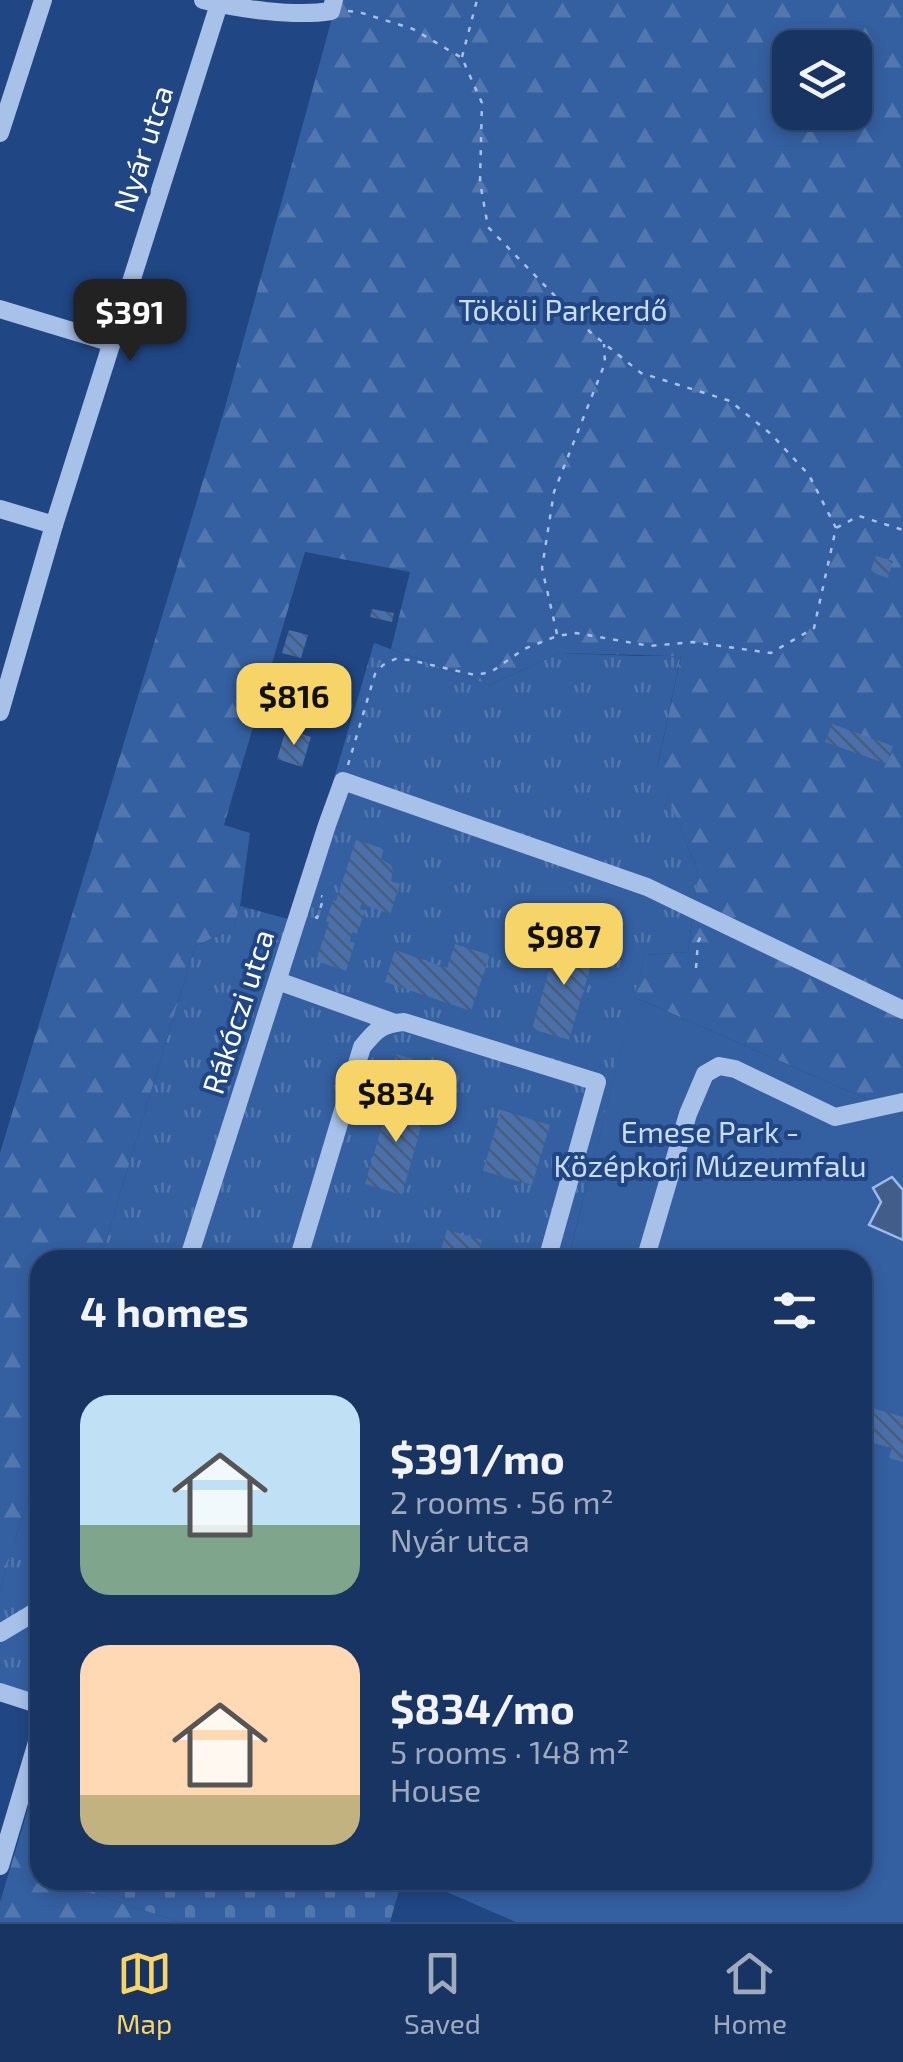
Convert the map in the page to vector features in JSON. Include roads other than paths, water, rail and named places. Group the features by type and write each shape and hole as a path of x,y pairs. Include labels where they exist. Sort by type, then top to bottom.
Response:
{"street":[{"path":"0,133 44,0"},
{"path":"211,2 309,15 333,5"},
{"name":"Nyár utca","path":"0,708 211,2"},
{"path":"0,309 112,343"},
{"path":"0,508 54,525"},
{"name":"Rákóczi utca","path":"191,1250 343,781 647,886 903,1010"},
{"path":"278,980 395,1023"},
{"path":"301,1250 362,1047 387,1023 404,1022 598,1082 550,1250"},
{"path":"647,1250 688,1114 705,1074 719,1066 735,1069 835,1118 903,1102"},
{"path":"0,1633 30,1615"},
{"path":"0,1692 30,1701"},
{"path":"0,1866 30,1766"}],"park label":[{"name":"Tököli Parkerdő","path":"563,311"},
{"name":"Emese Park - Középkori Múzeumfalu","path":"710,1150"}]}
